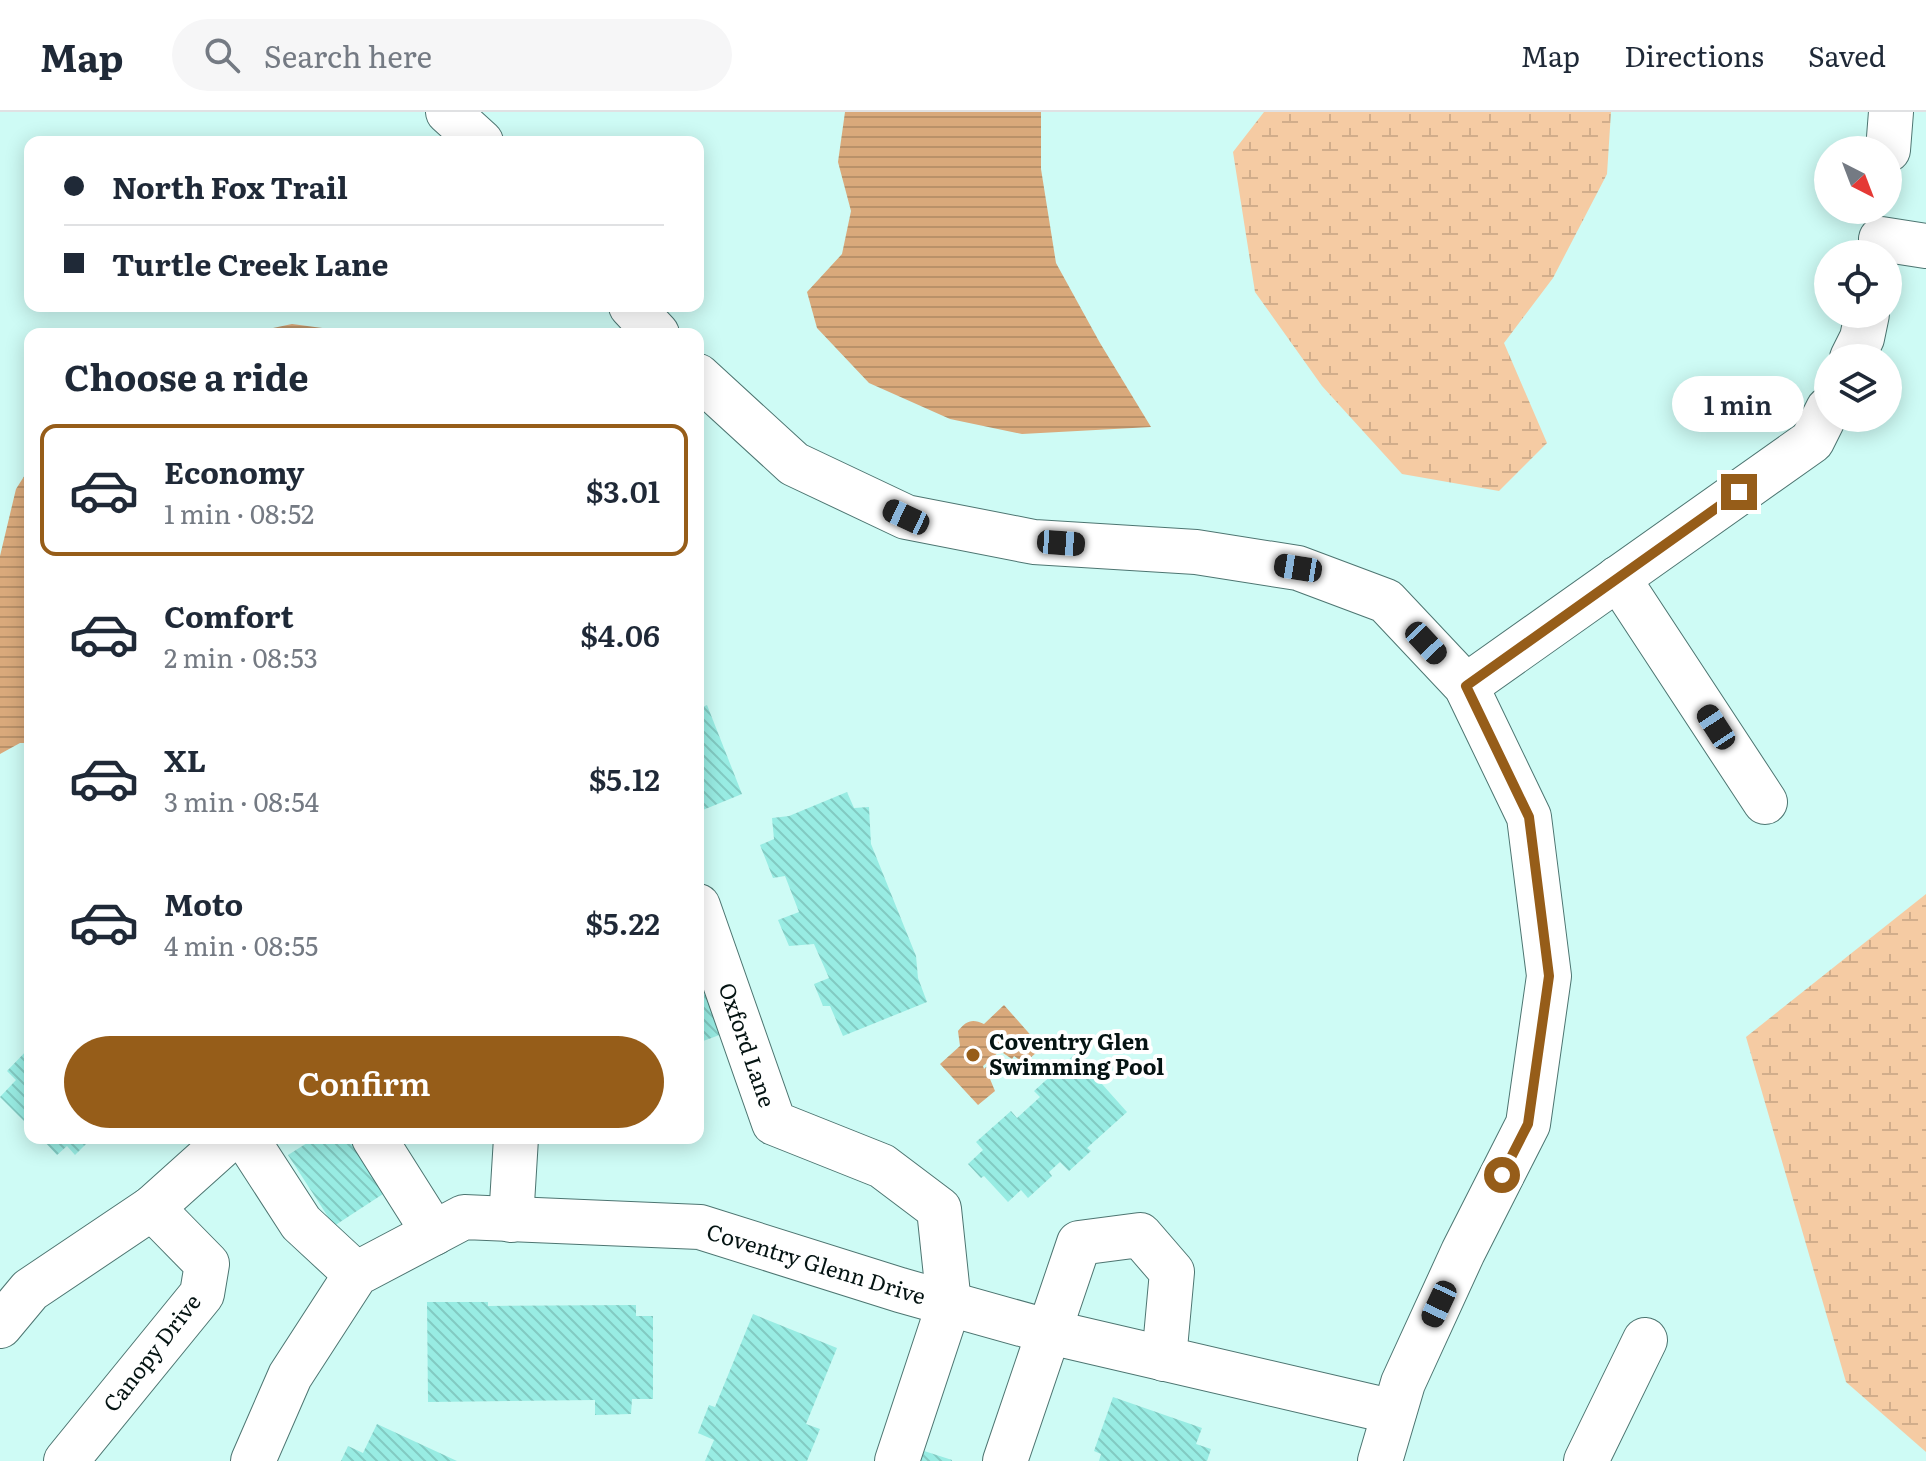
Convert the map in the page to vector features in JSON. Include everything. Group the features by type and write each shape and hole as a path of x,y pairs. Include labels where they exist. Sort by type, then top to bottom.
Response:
{"street":[{"path":"1889,136 1891,112"},
{"path":"1880,234 1926,246"},
{"path":"637,312 651,328"},
{"path":"704,382 794,464 906,517 1034,542 1196,552 1298,568 1386,601 1466,686 1529,817 1549,976 1528,1124 1463,1252 1403,1383 1380,1461"},
{"path":"1466,686 1812,441 1816,432"},
{"path":"1618,578 1765,802"},
{"name":"Oxford Lane","path":"704,923 774,1123 882,1166 939,1209 949,1304 897,1461"},
{"path":"0,1326 30,1290 152,1208 223,1144"},
{"path":"250,1144 301,1223 356,1274"},
{"path":"378,1144 434,1233"},
{"path":"511,1220 516,1144"},
{"name":"Canopy Drive","path":"66,1461 202,1294 207,1264 152,1208"},
{"name":"Coventry Glenn Drive","path":"253,1461 290,1376 356,1274 464,1217 700,1227 1050,1332 1394,1412"},
{"path":"1005,1461 1079,1243 1140,1235 1172,1272 1164,1359"},
{"path":"1586,1461 1645,1340"}],"green space":[{"path":"1264,112 1611,112 1607,174 1553,278 1504,343 1547,443 1499,491 1402,474 1322,386 1255,292 1233,152"},
{"path":"1926,894 1926,1452 1846,1382 1746,1037"}],"shaded area":[{"path":"845,112 1041,112 1041,169 1056,263 1151,427 1022,434 950,419 869,383 817,328 807,292 842,254 851,211 838,162"},
{"path":"292,324 322,328 273,328"},
{"path":"24,476 24,743 0,754 0,556 16,489"},
{"name":"Coventry Glen Swimming Pool","path":"1004,1005 1042,1048 1024,1063 1014,1056 1012,1059 1002,1049 983,1066 992,1078 995,1091 978,1105 940,1064 960,1046 958,1031 964,1025 973,1021 984,1024"}],"building":[{"path":"707,705 742,794 704,810 704,706"},
{"path":"847,792 854,808 869,807 871,844 916,956 918,978 927,1002 843,1036 830,1006 823,1006 814,984 829,978 814,944 789,946 778,920 799,912 785,876 773,878 760,845 774,839 772,818 789,816"},
{"path":"704,985 722,1034 704,1041"},
{"path":"24,1053 24,1121 0,1097 16,1080 7,1071"},
{"path":"1075,1054 1127,1112 1087,1148 1091,1151 1069,1171 1060,1162 1049,1172 1052,1176 1028,1198 1021,1190 1008,1202 968,1164 983,1150 976,1142 1011,1111 1017,1118 1040,1097 1034,1091"},
{"path":"47,1144 86,1144 75,1155 67,1146 57,1155"},
{"path":"305,1144 355,1144 386,1192 334,1226 288,1155"},
{"path":"427,1302 488,1302 488,1306 636,1305 636,1316 653,1316 653,1399 632,1399 631,1414 595,1415 595,1400 428,1402"},
{"path":"753,1314 837,1348 806,1424 820,1429 807,1461 705,1461 714,1440 698,1433 709,1405 715,1407"},
{"path":"1113,1397 1202,1428 1196,1444 1211,1449 1207,1461 1099,1461 1101,1454 1094,1451"},
{"path":"377,1424 457,1461 341,1461 348,1446 363,1453"},
{"path":"921,1450 952,1460 952,1461 918,1461"}],"place":[{"name":"Coventry Glen Swimming Pool","path":"973,1055"}],"route":[{"path":"1502,1175 1528,1124 1549,976 1529,817 1466,686 1739,492"}]}
